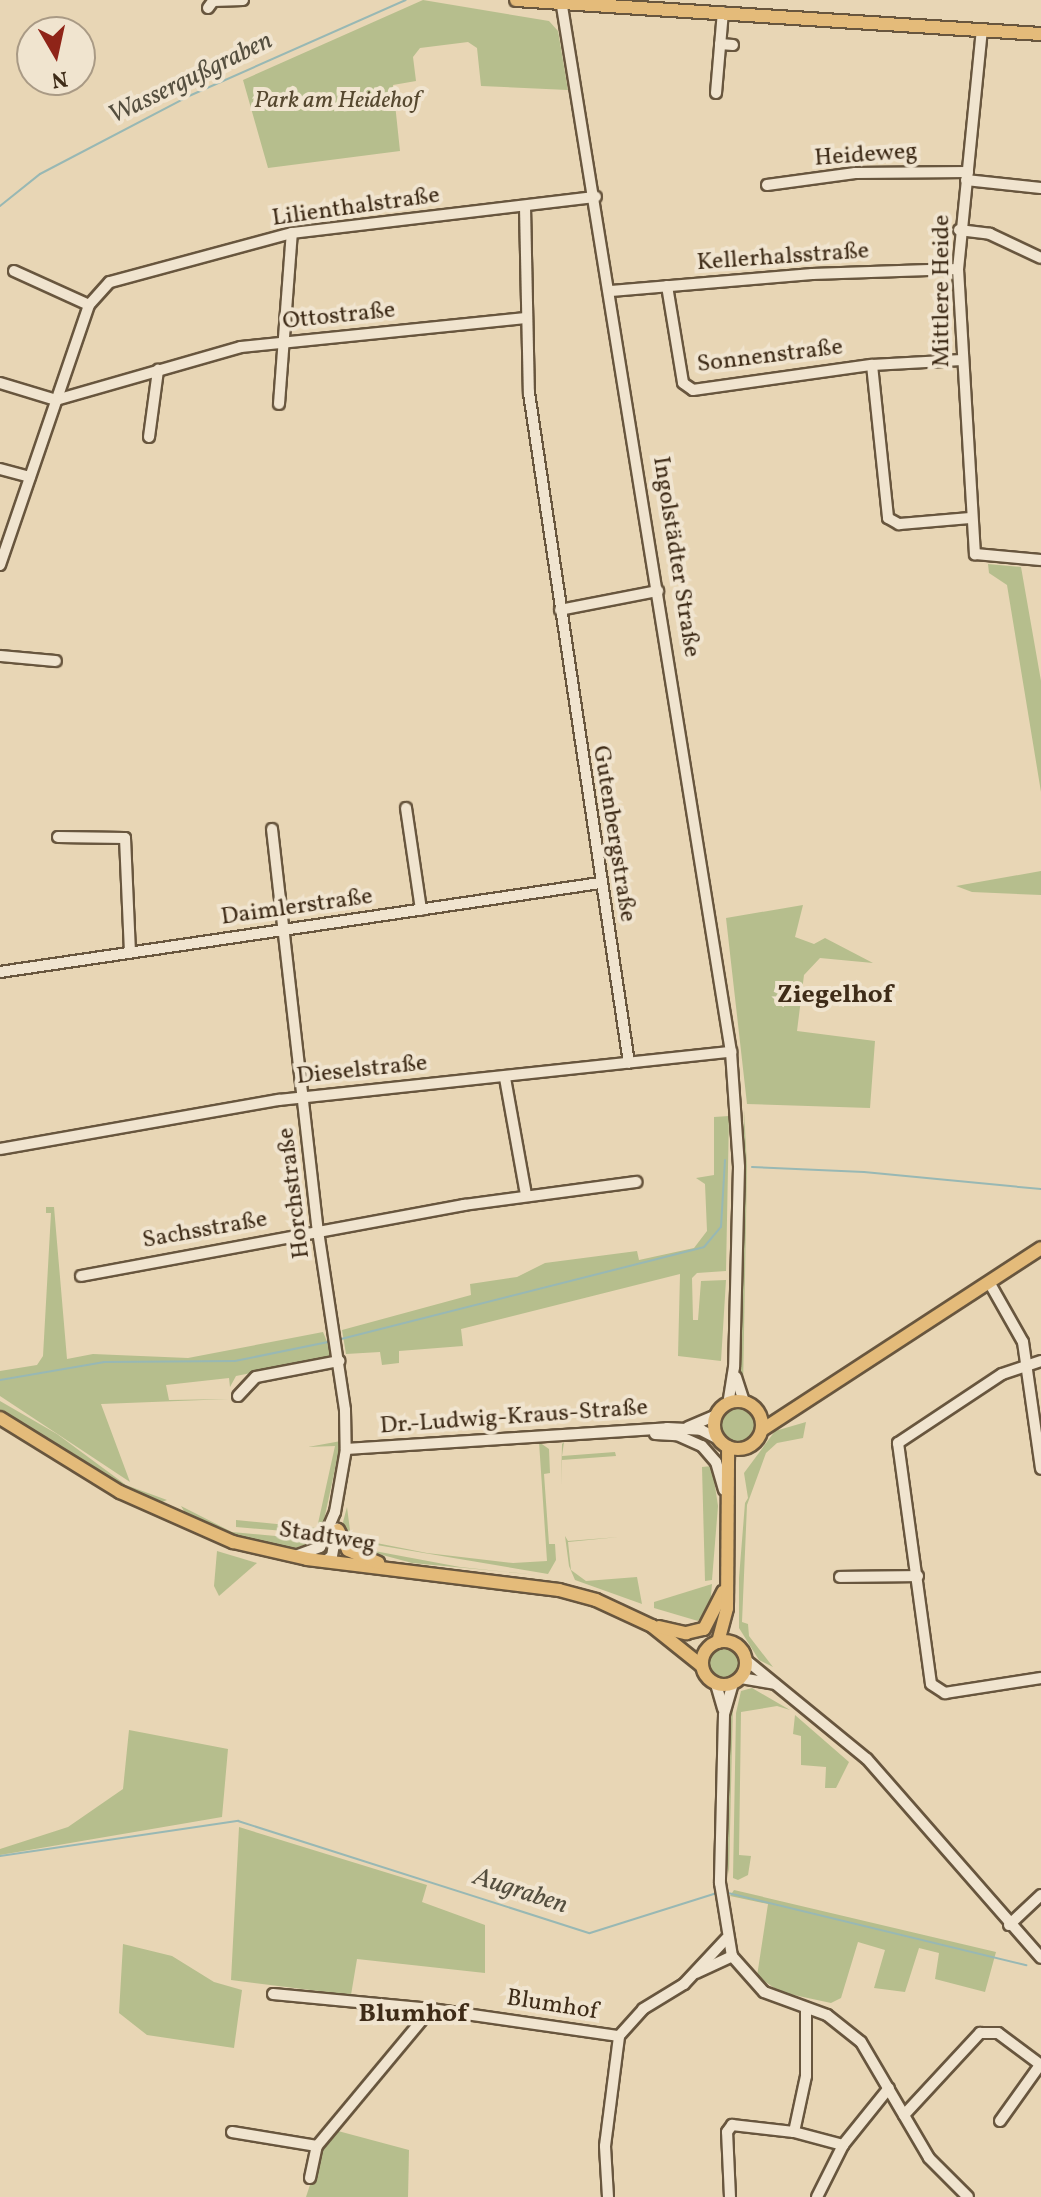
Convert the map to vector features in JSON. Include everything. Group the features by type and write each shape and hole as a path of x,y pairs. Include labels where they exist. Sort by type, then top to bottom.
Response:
{"main road":[{"path":"516,0 1041,34"},
{"path":"731,1486 745,1449 762,1430 1041,1248"},
{"path":"759,1413 803,1401"},
{"path":"745,1449 728,1447 717,1438 716,1415 728,1403 744,1402 759,1413 762,1430"},
{"name":"Stadtweg","path":"0,1418 152,1509 233,1542 324,1562 559,1590 596,1600 652,1626 702,1666"},
{"path":"727,1608 718,1642 706,1651 702,1666 716,1684 737,1681 746,1660 736,1644 727,1608 731,1486 728,1447"},
{"path":"338,1530 354,1554 400,1571"},
{"path":"652,1626 680,1633 704,1629 727,1586"},
{"name":"Stadtweg","path":"668,1638 706,1651"},
{"path":"718,1642 736,1644"}],"street":[{"path":"208,8 213,1 243,0"},
{"name":"Ingolstädter Straße","path":"562,2 596,197 731,1052 739,1118 734,1367"},
{"path":"716,93 723,12"},
{"name":"Mittlere Heide","path":"982,29 959,230 958,269 971,518 975,554 1041,560"},
{"path":"720,44 733,45"},
{"name":"Heideweg","path":"767,185 855,173 967,176 1041,188"},
{"name":"Lilienthalstraße","path":"0,565 89,305 101,288 119,278 292,233 596,197"},
{"name":"Gutenbergstraße","path":"525,207 529,393 629,1063"},
{"path":"959,230 990,234 1041,258"},
{"path":"279,404 292,233"},
{"name":"Kellerhalsstraße","path":"611,291 958,269"},
{"path":"14,271 89,305"},
{"name":"Sonnenstraße","path":"667,286 683,383 693,390 872,365 962,360"},
{"name":"Ottostraße","path":"56,400 241,347 526,318"},
{"path":"872,365 888,518 899,524 971,518"},
{"path":"149,437 158,370"},
{"path":"0,383 56,400"},
{"path":"0,469 30,477"},
{"path":"560,610 658,591"},
{"path":"0,656 56,661"},
{"path":"406,808 421,910"},
{"name":"Horchstraße","path":"272,829 286,929 318,1231 339,1361 346,1449 335,1512 320,1547 292,1557"},
{"path":"58,837 125,838 130,952"},
{"name":"Daimlerstraße","path":"0,972 600,883"},
{"name":"Dieselstraße","path":"0,1149 304,1097 731,1052"},
{"path":"505,1078 526,1195"},
{"name":"Sachsstraße","path":"81,1276 526,1195 636,1182"},
{"path":"989,1282 1014,1318 1027,1365 1041,1469"},
{"path":"238,1396 256,1377 339,1361"},
{"path":"1041,1361 1002,1374 898,1443 931,1684 945,1693 1041,1678"},
{"path":"734,1367 744,1402"},
{"path":"728,1403 734,1367"},
{"name":"Dr.-Ludwig-Kraus-Straße","path":"685,1428 716,1415"},
{"name":"Dr.-Ludwig-Kraus-Straße","path":"346,1449 634,1429 685,1428 717,1438"},
{"path":"634,1429 686,1437 702,1446 720,1470 729,1514"},
{"name":"Horchstraße","path":"335,1512 338,1530"},
{"path":"324,1562 332,1556 338,1530"},
{"path":"840,1577 918,1576"},
{"path":"746,1660 867,1759 1041,1958"},
{"path":"724,1715 737,1681 774,1684"},
{"path":"716,1684 724,1715 721,1893 726,1939 732,1956 764,1992 827,2015 850,2032 889,2088 929,2158 968,2197"},
{"path":"1009,1925 1041,1895"},
{"path":"694,1974 726,1939"},
{"path":"608,2197 605,2146 619,2036 643,2009 694,1974 732,1956"},
{"name":"Blumhof","path":"273,1994 431,2009 619,2036"},
{"path":"310,2178 317,2146 431,2009"},
{"path":"794,2132 806,2076 806,2009"},
{"path":"904,2115 980,2033 998,2033 1041,2065 1000,2121"},
{"path":"817,2197 843,2145 889,2088"},
{"path":"730,2197 727,2132 732,2125 794,2132 843,2145"},
{"path":"232,2132 317,2146"}],"green space":[{"name":"Park am Heidehof","path":"423,0 549,21 558,31 568,90 481,86 477,48 468,42 420,48 413,57 416,81 393,85 400,151 268,168 243,80"},
{"path":"988,564 1021,567 1041,681 1041,792 1007,585 989,573"},
{"path":"1041,871 1041,895 972,892 956,886"},
{"path":"803,905 795,937 814,944 825,938 873,963 820,958 804,975 797,1031 875,1041 870,1108 747,1104 726,918"},
{"path":"744,1110 747,1166 743,1388 740,1365"},
{"path":"729,1116 726,1271 697,1273 692,1278 693,1320 698,1320 701,1281 726,1280 721,1361 678,1356 680,1274 461,1329 463,1346 399,1351 399,1363 382,1365 380,1352 346,1354 342,1330 471,1295 470,1284 517,1277 545,1263 637,1251 639,1260 694,1248 707,1231 705,1184 696,1178 714,1175 714,1117"},
{"path":"46,1207 54,1207 67,1359 93,1354 188,1358 323,1332 333,1356 236,1376 230,1387 229,1378 166,1385 169,1400 229,1399 101,1404 130,1482 0,1396 0,1371 37,1365 43,1356 51,1213 46,1213"},
{"path":"0,1401 57,1434 126,1485 167,1500 157,1504 109,1479 0,1411"},
{"path":"737,1406 751,1412 757,1426 751,1440 737,1446 723,1440 717,1426 723,1412"},
{"path":"806,1422 803,1438 777,1443 766,1453 747,1505 742,1622 748,1624 749,1636 773,1667 759,1660 739,1628 739,1578 745,1503 748,1498 744,1473 775,1431"},
{"path":"341,1441 321,1534 236,1527 236,1520 317,1528 335,1446 308,1447"},
{"path":"539,1442 549,1449 550,1473 544,1474 549,1544 555,1544 556,1560 548,1574 347,1540 343,1522 347,1507 351,1538 427,1553 513,1563 547,1561"},
{"path":"564,1442 562,1456 615,1452 616,1456 562,1460 561,1487 562,1444"},
{"path":"712,1466 718,1506 712,1580 705,1581 702,1467"},
{"path":"181,1506 232,1532 319,1540 292,1549 244,1538 213,1529 187,1516"},
{"path":"565,1536 568,1541 619,1537 568,1542 571,1570 586,1581 637,1577 642,1604 575,1580 569,1566"},
{"path":"353,1547 460,1567 538,1575 412,1563"},
{"path":"217,1551 257,1563 219,1596 214,1586"},
{"path":"712,1584 710,1607 698,1621 654,1608 654,1602"},
{"path":"725,1646 737,1651 742,1663 737,1675 725,1680 713,1675 708,1663 713,1651"},
{"path":"752,1688 790,1710 777,1706 741,1712 739,1855 751,1856 748,1875 738,1880 733,1878 736,1713 741,1691"},
{"path":"730,1701 733,1702 729,1874 726,1859"},
{"path":"795,1715 849,1762 836,1788 825,1788 826,1767 801,1765 801,1736 793,1734"},
{"path":"129,1730 228,1749 222,1817 0,1855 0,1849 68,1827 123,1789"},
{"path":"239,1827 427,1885 422,1902 485,1925 485,1973 357,1959 351,1995 231,1980"},
{"path":"734,1890 996,1952 985,1992 935,1979 939,1953 919,1948 905,1992 874,1988 885,1950 858,1942 841,1998 831,2003 780,1992 757,1976 768,1904 730,1896"},
{"path":"123,1944 172,1956 214,1982 242,1990 234,2048 147,2035 119,2013"},
{"path":"338,2131 409,2150 408,2197 306,2197 322,2148"}],"waterway":[{"name":"Wassergußgraben","path":"0,206 40,174 189,96 406,0"},
{"path":"341,1339 704,1247 721,1227 725,1160"},
{"path":"752,1167 864,1172 1041,1189"},
{"path":"0,1380 104,1362 235,1361 328,1342"},
{"name":"Augraben","path":"0,1856 238,1821 590,1933 717,1893"},
{"name":"Augraben","path":"728,1893 1026,1965"}],"district":[{"name":"Ziegelhof","path":"835,996"},
{"name":"Blumhof","path":"413,2015"}]}
